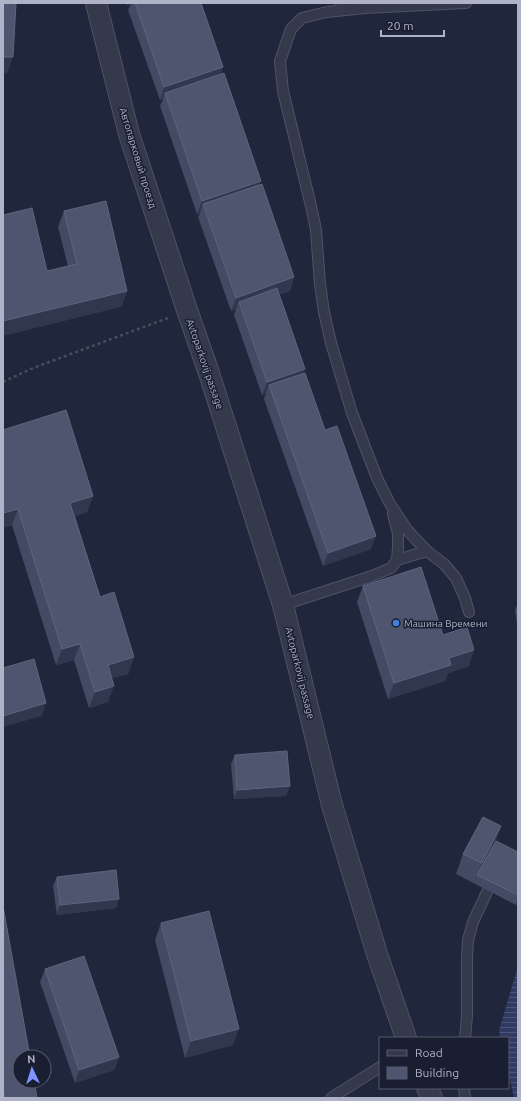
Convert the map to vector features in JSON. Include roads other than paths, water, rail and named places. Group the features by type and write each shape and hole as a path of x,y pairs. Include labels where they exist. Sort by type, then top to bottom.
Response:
{"street":[{"name":"Автопарковый проезд","path":"96,3 129,134 187,310"},
{"name":"Avtoparkovij passage","path":"187,310 208,370 283,605 332,805 377,954 406,1037"}],"lane":[{"path":"340,3 365,8"},
{"path":"466,3 365,8 327,12 302,18 291,29 280,61 282,91 291,122 316,230 320,284 324,312 331,343 356,426 376,478 390,504 408,531 427,551 444,564 456,578 465,598 469,612"},
{"path":"283,605 372,576 391,568 397,560 398,534 390,504"},
{"path":"397,560 427,551"},
{"path":"465,1037 467,1016 468,940 473,922 487,892"},
{"path":"330,1098 379,1068"}],"water":[{"path":"518,966 518,1098 514,1098 509,1076 509,1037 500,1037 499,1030"}],"place":[{"name":"Машина Времени","path":"396,623"}]}
